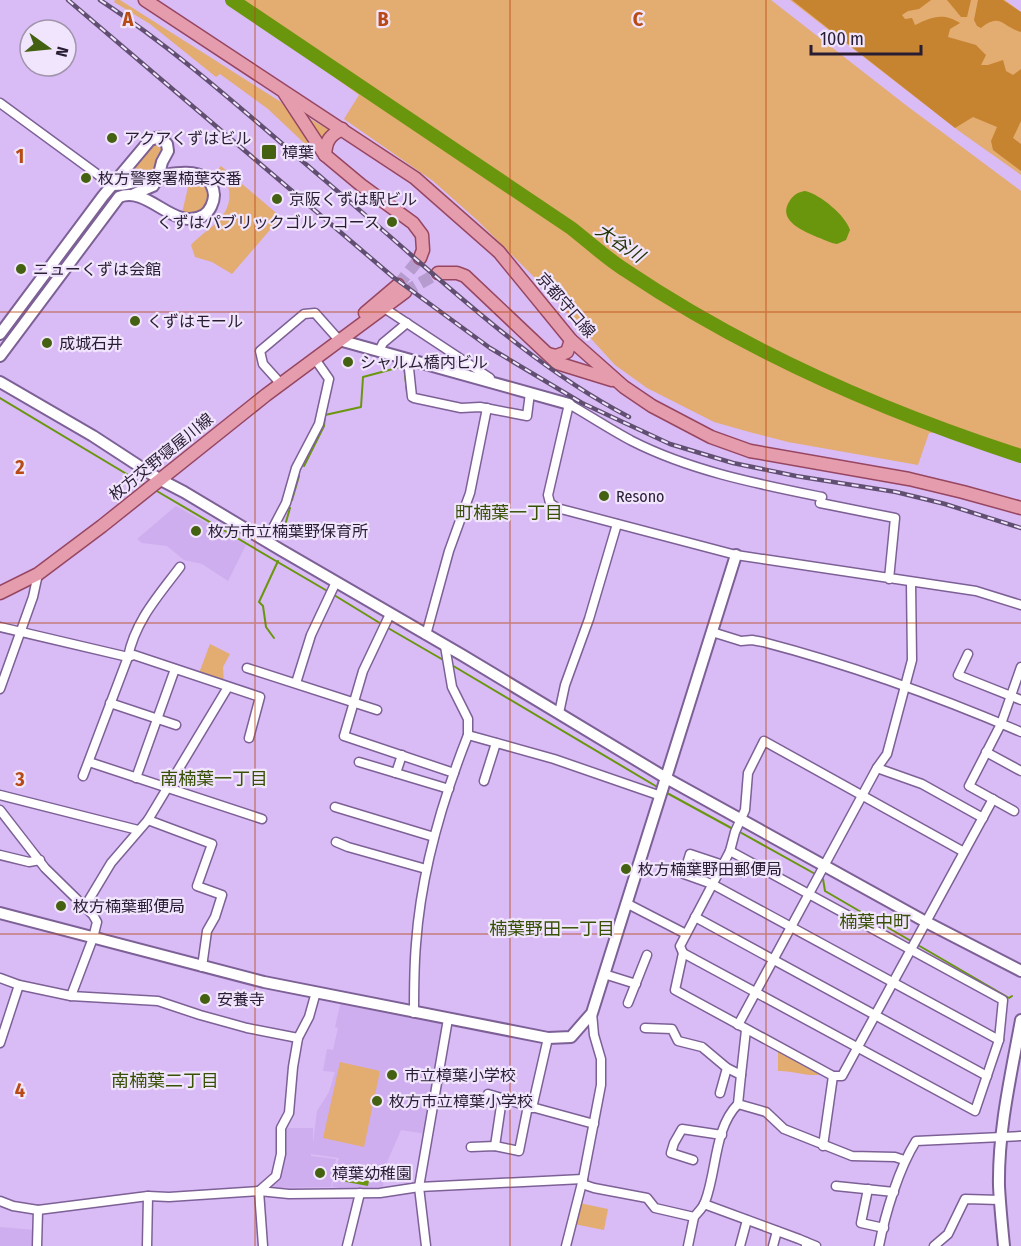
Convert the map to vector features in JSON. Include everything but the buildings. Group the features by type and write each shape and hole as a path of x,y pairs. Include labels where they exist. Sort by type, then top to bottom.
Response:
{"main road":[{"name":"京都守口線","path":"145,0 401,168 454,211 499,252 572,340 624,387 652,406 711,437 750,452 909,479 1021,508"},
{"path":"282,91 325,154 361,185 413,223 422,235 423,249 420,258"},
{"path":"325,154 326,142 332,134 342,129"},
{"path":"438,273 457,273 465,276 557,363 608,378 624,387"},
{"name":"枚方交野寝屋川線","path":"0,593 38,574 102,526 281,384 384,308 401,288 375,304 339,340"},
{"path":"548,354 556,356 567,352 572,340"}],"street":[{"path":"0,103 112,185 189,172 206,179 214,192 214,200 208,211 196,218 183,218 134,195 125,194 113,202 0,356"},
{"path":"0,334 112,185 150,140 157,136 167,144 168,151 153,186 134,195"},
{"path":"384,308 474,366 490,378 490,382"},
{"path":"281,384 263,364 260,351 304,314 315,313 339,340 569,404 633,441 696,467 822,497 820,503 895,518 889,579"},
{"path":"379,351 383,343 407,323"},
{"path":"266,541 286,503 296,468 319,424 329,379 315,359"},
{"path":"408,359 412,397 414,398 461,408 480,406 527,416 530,393"},
{"path":"0,382 93,436 159,479 666,778 926,922 1021,971"},
{"path":"569,404 548,495 550,503 557,508 736,555 976,591 1021,605"},
{"path":"426,635 449,551 470,493 487,408"},
{"path":"559,713 565,685 589,619 617,524"},
{"path":"566,1246 583,1181 601,1085 601,1059 594,1035 592,1013 736,555"},
{"path":"83,776 128,657 131,642 141,621 180,567"},
{"path":"0,689 33,597 38,574"},
{"path":"296,683 311,635 336,582"},
{"path":"688,1246 694,1217 704,1204 730,1112 738,1104 742,1027 773,960 862,795 887,754 912,660 912,582"},
{"path":"390,614 363,671 344,736 454,773"},
{"path":"0,627 128,657 134,655 260,697 249,738"},
{"path":"712,632 741,640 752,639 777,645 904,686 1021,732"},
{"path":"414,1013 416,942 426,869 454,773 468,735 468,719 452,687 445,646"},
{"path":"968,659 958,675 1021,700"},
{"path":"247,668 377,710"},
{"path":"136,778 176,669"},
{"path":"1014,811 969,786 1001,724 1021,670"},
{"path":"84,908 111,863 148,820 228,687"},
{"path":"110,703 176,725"},
{"path":"468,735 554,759 661,796"},
{"path":"964,852 764,741 748,773 745,810 735,831 730,851 680,946 683,953 675,990 833,1076 842,1076 993,799"},
{"path":"484,781 496,743"},
{"path":"986,752 1021,771"},
{"path":"396,773 402,755"},
{"path":"89,762 262,819"},
{"path":"359,762 449,789"},
{"path":"877,768 922,784 982,818"},
{"path":"0,795 138,830"},
{"path":"334,807 434,837"},
{"path":"0,810 40,860 97,922 71,996"},
{"path":"148,820 212,844 197,886 222,895 215,917 207,931 202,967"},
{"path":"336,842 426,869"},
{"path":"683,953 975,1111 999,1040 1003,1000 730,851"},
{"path":"723,865 690,854 684,874 712,884 999,1040"},
{"path":"0,855 29,862 40,860"},
{"path":"626,903 686,934"},
{"path":"0,912 264,982 548,1038 571,1037 592,1013"},
{"path":"695,917 987,1076"},
{"path":"628,1003 647,955"},
{"path":"604,974 636,984"},
{"path":"0,978 19,985 71,996 159,1001 247,1028 298,1038"},
{"path":"0,1043 19,985"},
{"path":"259,1191 276,1176 280,1160 281,1128 289,1113 298,1038 309,1017 316,992"},
{"path":"426,1246 419,1187 448,1019"},
{"path":"1004,1246 1000,1200 1002,1137 1006,1094 1018,1052 1021,1020"},
{"path":"645,1028 672,1029 678,1041 702,1047 727,1068 741,1075"},
{"path":"471,1147 495,1146 519,1151 548,1038"},
{"path":"720,1093 727,1068"},
{"path":"823,1146 833,1076"},
{"path":"488,1095 594,1124"},
{"path":"495,1146 502,1099"},
{"path":"738,1104 766,1112 784,1129 852,1156 895,1157 904,1160"},
{"path":"693,1160 671,1153 682,1129 722,1136"},
{"path":"879,1246 904,1160 916,1141 1021,1136"},
{"path":"0,1201 13,1206 38,1210 148,1196 169,1197 259,1191 289,1194 380,1193 419,1187 583,1181 594,1188 647,1198 655,1208 694,1217"},
{"path":"836,1186 894,1192"},
{"path":"868,1189 861,1223 884,1228"},
{"path":"259,1191 263,1246"},
{"path":"347,1246 360,1193"},
{"path":"147,1246 148,1196"},
{"path":"934,1246 948,1234 965,1199 1000,1200"},
{"path":"704,1204 816,1246"},
{"path":"37,1246 38,1210"},
{"path":"740,1246 747,1220"},
{"path":"773,1246 777,1231"}],"shaded area":[{"path":"120,0 281,102 324,158 340,170 323,161 268,109 220,74 216,77 150,24 114,2"},
{"path":"242,0 771,0 1021,191 1021,451 966,430 929,433 918,465 788,442 714,422 647,388 615,365 543,286 477,220 433,181 344,119 359,95 287,43 292,33"},
{"path":"790,0 1005,0 1021,12 1021,175 959,131"},
{"path":"792,0 931,0 919,9 902,15 905,19 912,18 915,25 937,17 954,20 960,23 950,29 948,37 976,45 986,55 981,65 1003,60 1006,71 1013,75 1021,69 1021,121 1013,138 1021,144 1021,171 993,150 991,141 997,127 973,117 955,128"},
{"path":"947,0 971,0 967,17 961,17"},
{"path":"978,0 1003,0 1021,12 1021,32 997,21 981,28 977,26 974,20"},
{"path":"300,113 329,130 323,143"},
{"path":"158,141 165,149 154,171 131,180 128,179 127,176"},
{"path":"221,166 281,217 232,274 212,262 195,257 191,245 218,222 227,208 229,190 218,169"},
{"path":"195,178 204,183 210,195 201,211 193,214 182,213 190,179"},
{"path":"805,191 825,201 838,212 850,230 846,240 837,244 832,243 792,223 786,210 789,202 796,194"},
{"path":"176,506 246,545 228,581 202,564 184,560 167,546 142,543 137,539"},
{"path":"210,644 230,654 223,667 224,685 198,676"},
{"name":"枚方市立樟葉小学校","path":"341,1001 444,1022 426,1134 401,1130 387,1162 383,1187 361,1191 332,1187 339,1158 311,1154 311,1156 336,1159 331,1187 268,1188 283,1172 286,1128 313,1128 313,1143 317,1111 329,1092 335,1072 323,1071 327,1049 333,1050"},
{"path":"778,1049 824,1073 814,1075 778,1071"},
{"path":"340,1062 380,1071 364,1147 323,1138"},
{"path":"343,1170 370,1175 368,1186 341,1181"},
{"path":"579,1203 608,1209 604,1230 574,1224"},
{"path":"0,1227 35,1230 33,1246 0,1246"}],"waterway":[{"name":"大谷川","path":"232,0 571,228 604,255 671,300 767,353 817,377 918,419 1021,456"},
{"path":"304,466 324,426 325,415 361,407 363,377 404,366 407,393"},
{"path":"0,398 145,485"},
{"path":"292,500 299,476"},
{"path":"155,490 329,592"},
{"path":"282,536 290,508"},
{"path":"274,638 266,627 263,606 259,602 278,561"},
{"path":"334,595 383,625"},
{"path":"388,628 445,661"},
{"path":"450,664 659,788"},
{"path":"667,793 733,829"},
{"path":"738,831 817,875"},
{"path":"822,878 825,891 1009,998 1012,996"}],"tunnel":[{"path":"398,285 420,258"},
{"path":"405,292 438,273"}],"railway":[{"path":"68,0 393,277 490,348 582,403 670,444 733,463 896,492 945,504 1021,528"},
{"path":"100,0 214,85 515,342 570,382 629,417"}],"place":[{"name":"アクアくずはビル","path":"112,138"},
{"name":"樟葉","path":"269,152"},
{"name":"枚方警察署楠葉交番","path":"86,178"},
{"name":"京阪くずは駅ビル","path":"277,199"},
{"name":"くずはパブリックゴルフコース","path":"392,222"},
{"name":"ニューくずは会館","path":"21,269"},
{"name":"くずはモール","path":"135,321"},
{"name":"成城石井","path":"47,343"},
{"name":"シャルム橋内ビル","path":"348,362"},
{"name":"Resono","path":"604,496"},
{"name":"枚方市立楠葉野保育所","path":"196,531"},
{"name":"枚方楠葉野田郵便局","path":"626,869"},
{"name":"枚方楠葉郵便局","path":"61,906"},
{"name":"安養寺","path":"205,999"},
{"name":"市立樟葉小学校","path":"392,1075"},
{"name":"枚方市立樟葉小学校","path":"377,1101"},
{"name":"樟葉幼稚園","path":"320,1173"}],"district":[{"name":"町楠葉一丁目","path":"509,513"},
{"name":"南楠葉一丁目","path":"214,779"},
{"name":"楠葉中町","path":"875,922"},
{"name":"楠葉野田一丁目","path":"552,929"},
{"name":"南楠葉二丁目","path":"165,1081"}]}
